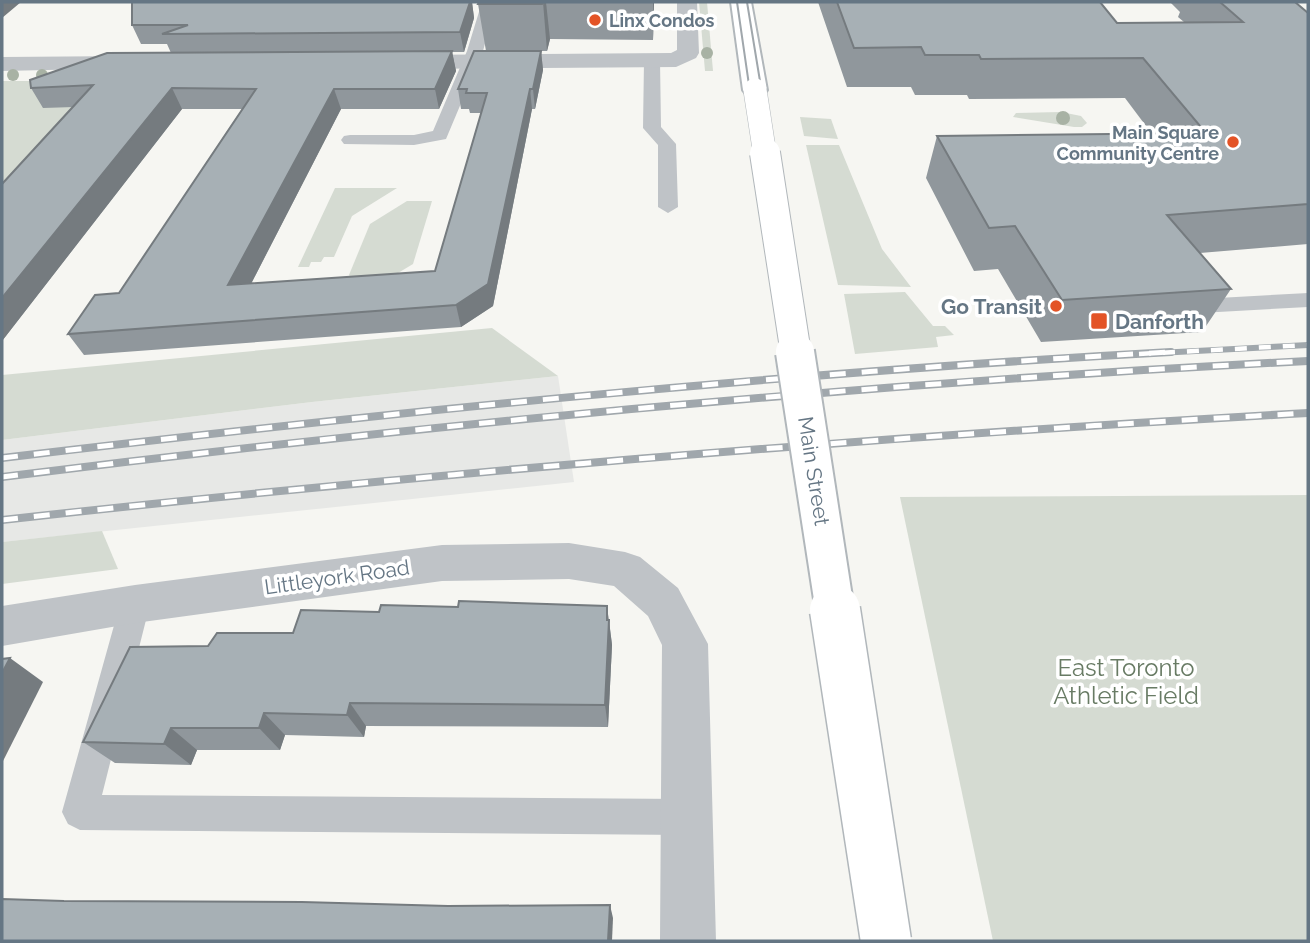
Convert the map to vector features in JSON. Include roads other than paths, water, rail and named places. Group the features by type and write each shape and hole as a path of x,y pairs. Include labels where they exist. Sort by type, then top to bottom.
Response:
{"street":[{"path":"374,62 676,60 688,53 687,2"},
{"name":"Main Street","path":"741,2 886,941"},
{"path":"2,64 148,63"},
{"name":"Littleyork Road","path":"2,626 135,604 442,563 569,561 625,570 663,602 685,644 685,817"},
{"path":"685,817 688,941"}],"lane":[{"path":"350,140 414,140 440,135 468,62 475,51 489,2"},
{"path":"652,61 652,128 667,144 668,206"},
{"path":"1200,306 1308,300"},
{"path":"135,604 80,812 685,817"}],"tram line":[{"path":"737,2 825,611"},
{"path":"747,2 847,611"},
{"path":"824,610 872,941"},
{"path":"847,610 901,941"}],"railway":[{"path":"1139,354 1308,345"},
{"path":"2,458 585,396 878,371 1171,352"},
{"path":"2,477 328,439 654,407 981,381 1308,361"},
{"path":"2,520 491,471 981,433 1308,413"}],"place":[{"name":"Linx Condos","path":"595,20"},
{"name":"Main Square Community Centre","path":"1233,142"},
{"name":"Go Transit","path":"1056,306"},
{"name":"Danforth","path":"1099,321"}],"park label":[{"name":"East Toronto Athletic Field","path":"1126,681"}]}
